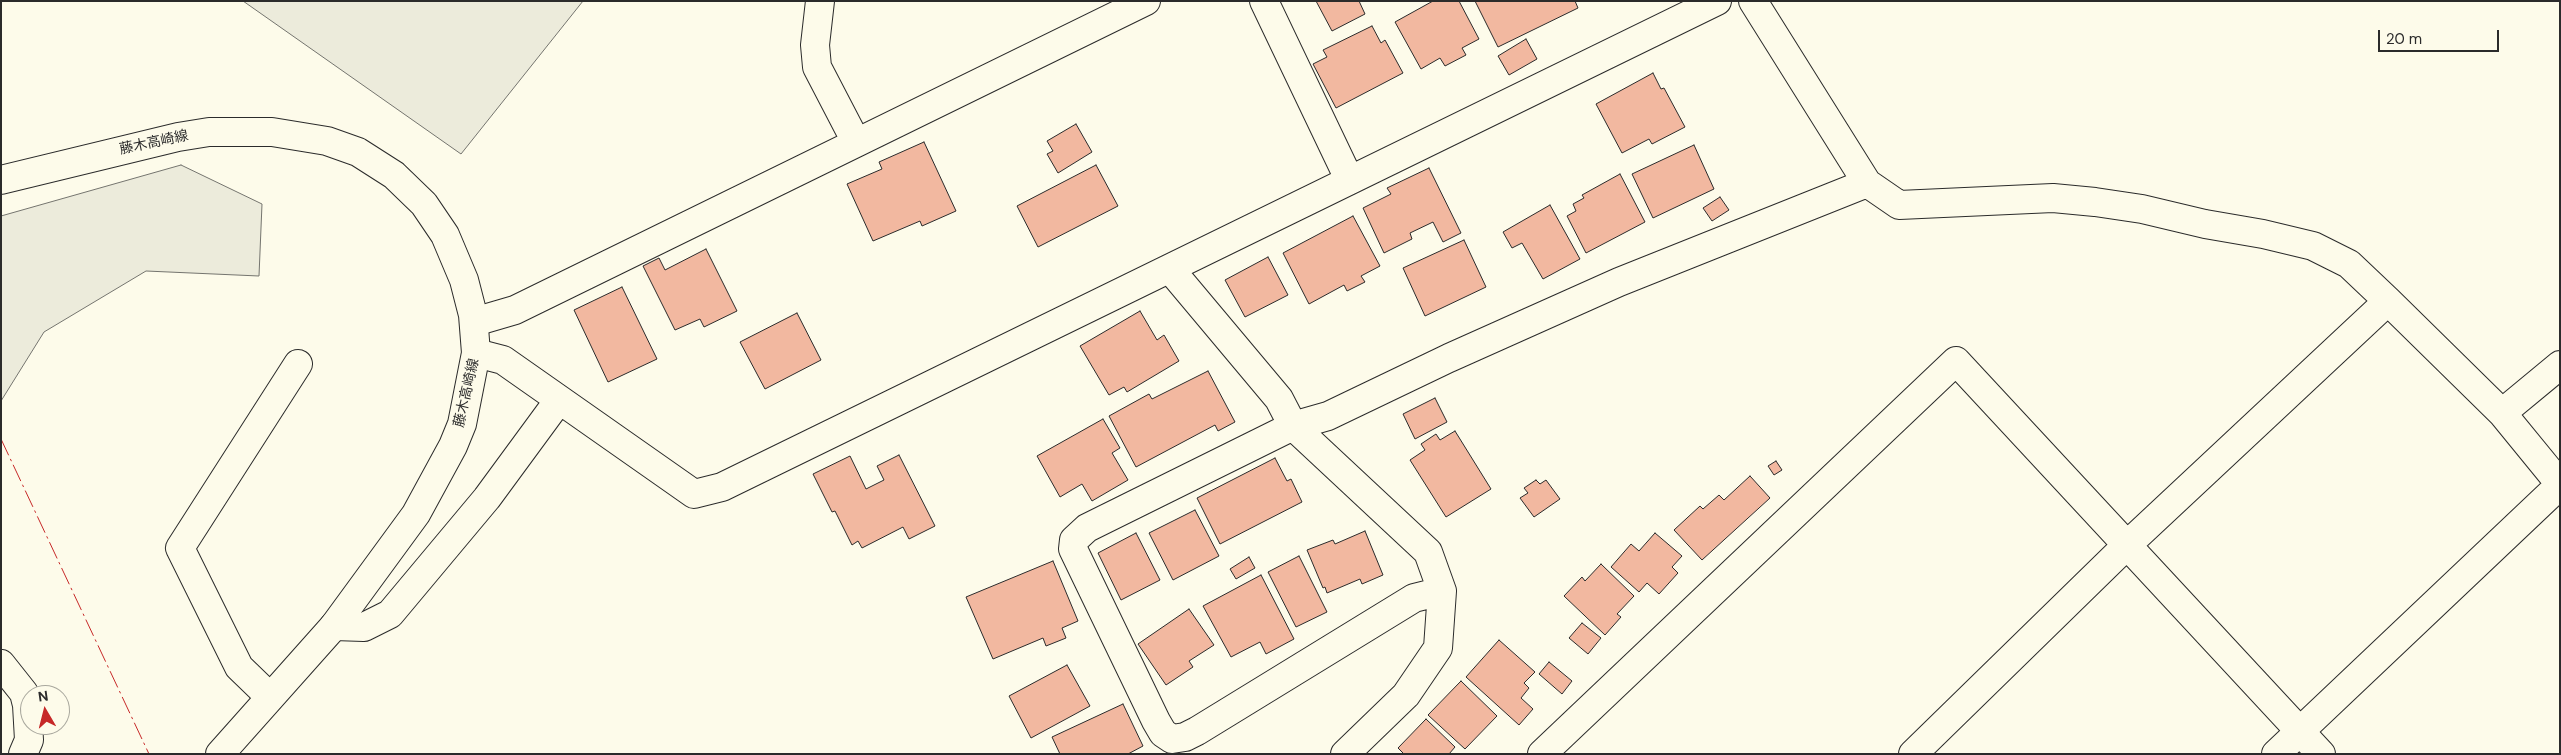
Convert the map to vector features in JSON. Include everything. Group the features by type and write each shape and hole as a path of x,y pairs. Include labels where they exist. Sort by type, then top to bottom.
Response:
{"street":[{"path":"820,1 815,45 817,67 856,142"},
{"path":"474,322 515,310 1146,1"},
{"path":"1264,1 1349,179"},
{"path":"476,353 503,360 694,494 722,487 1716,1"},
{"path":"1753,1 1867,183 1899,205 2053,198 2142,209 2313,246 2349,264 2388,301 2502,413 2560,484 2276,754"},
{"name":"藤木高崎線","path":"1,180 178,137 210,132 272,132 327,140 358,152 394,175 424,204 445,235 464,280 474,322 476,353 471,391 462,424 453,446 416,514 334,626 220,754"},
{"path":"1442,591 1414,598 1197,731 1185,737 1172,739 1163,733 1076,559 1073,550 1074,540 1087,528 1293,426 1328,416 1449,358 1619,282 1867,183"},
{"path":"1170,269 1279,399 1293,426 1428,552 1442,591 1438,648 1406,695 1345,754"},
{"path":"1913,754 2126,546 2388,301"},
{"path":"1542,754 1956,361 2321,754"},
{"path":"270,697 240,666 180,548 298,364"},
{"path":"2502,413 2560,365"},
{"path":"334,626 364,627 390,614 487,498 559,400"},
{"path":"1,664 24,694 27,705 29,740 24,754"}],"shaded area":[{"path":"243,1 583,1 461,154"},
{"path":"181,165 262,204 259,276 146,271 44,332 1,401 1,216"}],"building":[{"path":"1316,1 1359,1 1365,14 1332,31"},
{"path":"1433,1 1459,1 1479,39 1462,48 1466,55 1445,66 1440,58 1421,69 1395,22"},
{"path":"1475,1 1575,1 1578,8 1498,47"},
{"path":"1372,26 1381,43 1385,40 1403,73 1336,108 1313,64 1327,57 1323,50"},
{"path":"1526,39 1537,59 1509,75 1498,56"},
{"path":"1653,73 1661,89 1664,88 1685,127 1652,144 1649,139 1622,153 1596,104"},
{"path":"1076,124 1092,152 1058,173 1047,154 1053,151 1047,141"},
{"path":"924,142 956,211 922,226 920,221 873,241 847,184 882,169 879,162"},
{"path":"1694,145 1714,189 1653,218 1632,174"},
{"path":"1096,165 1118,206 1038,247 1017,206"},
{"path":"1429,168 1461,233 1443,242 1433,222 1410,233 1412,239 1384,253 1363,208 1391,194 1387,188"},
{"path":"1620,174 1645,222 1586,253 1567,216 1576,211 1573,204 1584,198 1582,195"},
{"path":"1720,197 1729,210 1712,221 1703,208"},
{"path":"1550,205 1580,259 1543,279 1522,243 1512,248 1503,232"},
{"path":"1353,216 1380,266 1361,276 1365,282 1347,291 1344,285 1309,304 1283,253"},
{"path":"1464,240 1486,287 1425,316 1403,268"},
{"path":"706,249 737,311 704,327 700,319 675,330 643,266 659,258 665,270"},
{"path":"1268,257 1288,295 1245,317 1225,280"},
{"path":"622,287 657,359 608,382 574,310"},
{"path":"1140,311 1157,340 1164,335 1179,361 1127,392 1124,387 1109,395 1080,346"},
{"path":"797,313 821,360 765,389 740,342"},
{"path":"1208,371 1235,422 1218,431 1215,425 1136,467 1109,416 1149,394 1152,399"},
{"path":"1435,398 1447,422 1415,439 1403,414"},
{"path":"1103,419 1120,448 1112,453 1128,480 1092,501 1082,484 1060,497 1037,456"},
{"path":"1455,431 1491,489 1446,517 1410,460 1425,450 1421,444 1436,434 1440,440"},
{"path":"899,455 935,526 909,539 903,527 862,548 858,541 852,545 835,511 832,512 813,474 850,456 866,489 884,480 877,466"},
{"path":"1275,458 1287,481 1291,479 1302,502 1220,544 1197,498"},
{"path":"1776,461 1782,470 1774,475 1768,466"},
{"path":"1750,476 1770,498 1702,560 1674,530 1700,506 1703,509 1719,495 1724,500"},
{"path":"1536,480 1540,484 1546,480 1560,499 1534,517 1520,498 1528,493 1524,488"},
{"path":"1195,510 1219,556 1173,580 1149,533"},
{"path":"1365,531 1383,575 1362,584 1360,579 1327,593 1325,587 1323,588 1307,550 1333,540 1335,544"},
{"path":"1136,533 1160,580 1121,600 1098,553"},
{"path":"1655,533 1682,556 1672,567 1678,573 1659,594 1647,583 1639,592 1611,567 1631,544 1639,551"},
{"path":"1299,556 1327,612 1296,627 1268,572"},
{"path":"1249,557 1255,568 1236,579 1230,569"},
{"path":"1053,561 1078,621 1062,628 1066,638 1046,646 1043,638 993,659 966,597"},
{"path":"1601,564 1634,596 1617,614 1621,617 1605,635 1564,596 1582,577 1585,581"},
{"path":"1261,575 1294,639 1266,654 1260,642 1231,657 1203,606"},
{"path":"1189,609 1214,645 1189,661 1193,667 1166,685 1138,644"},
{"path":"1582,623 1601,638 1588,654 1569,638"},
{"path":"1499,640 1535,672 1524,683 1529,688 1521,698 1533,709 1519,725 1466,677"},
{"path":"1549,662 1572,681 1562,694 1539,674"},
{"path":"1067,665 1090,706 1031,738 1009,696"},
{"path":"1461,681 1497,716 1465,749 1428,715"},
{"path":"1123,704 1143,746 1128,754 1060,754 1052,737"},
{"path":"1426,719 1455,747 1449,754 1404,754 1398,748"}],"power":[{"path":"1,439 149,754"}]}
